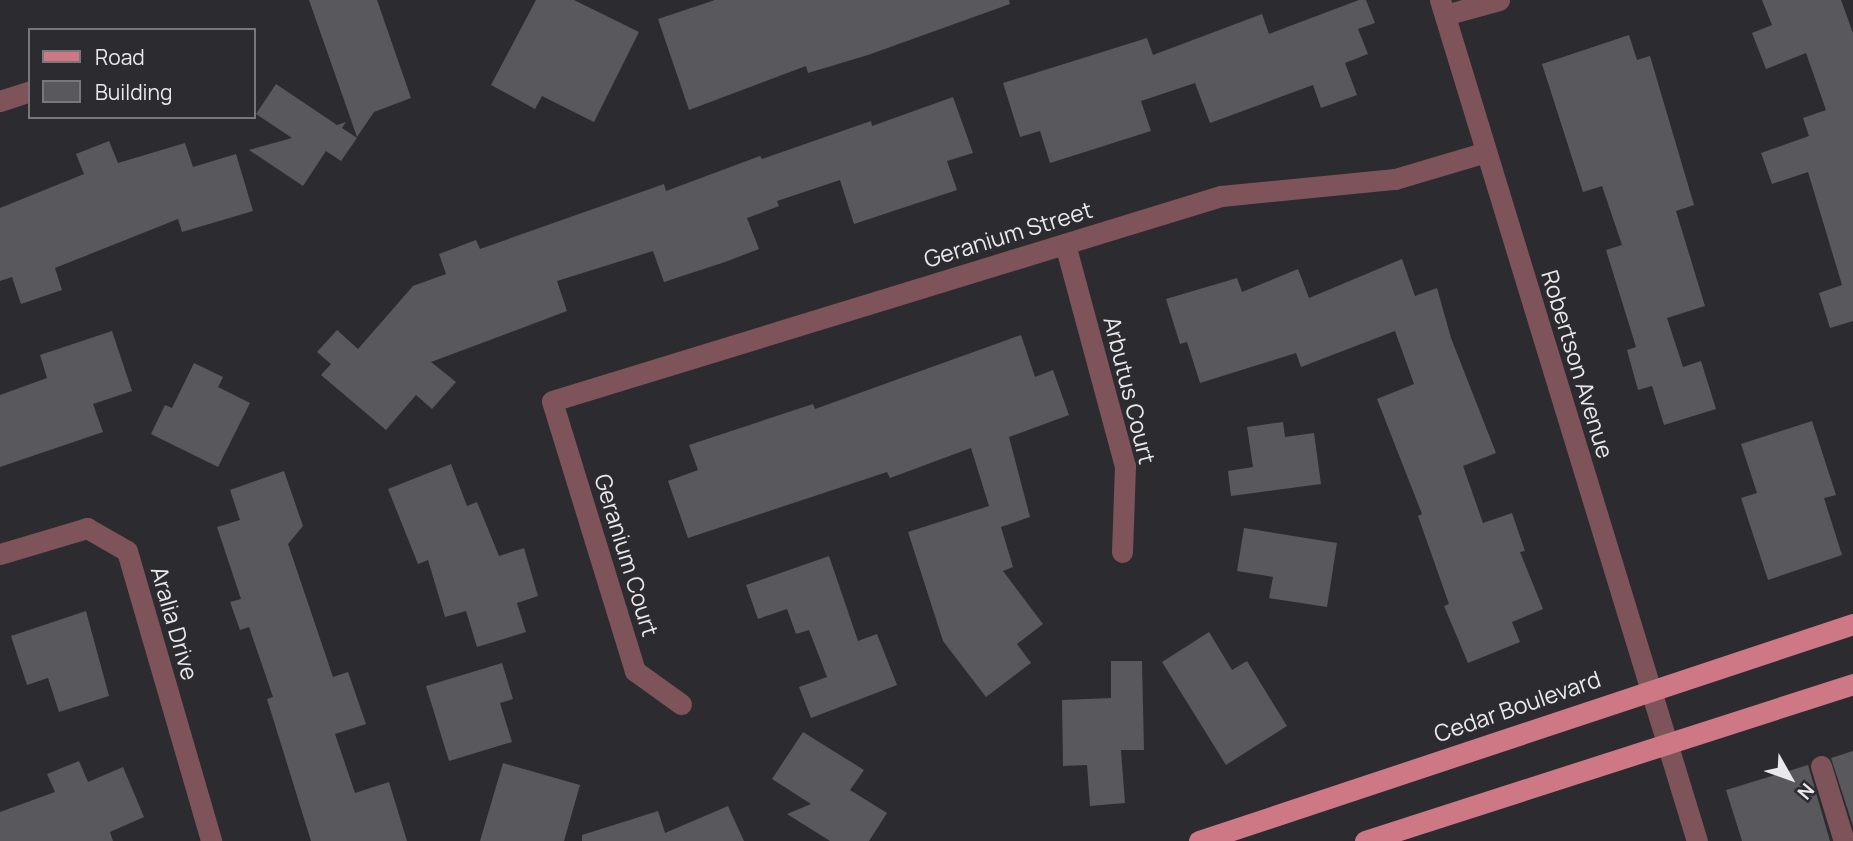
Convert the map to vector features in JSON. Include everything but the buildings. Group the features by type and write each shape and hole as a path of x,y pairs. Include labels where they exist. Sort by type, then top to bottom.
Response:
{"main road":[{"name":"Cedar Boulevard","path":"1199,841 1649,688 1853,624"},
{"path":"1366,841 1853,684"}],"street":[{"path":"1443,8 1499,0"},
{"name":"Robertson Avenue","path":"1443,8 1698,841"},
{"path":"0,100 28,92"},
{"name":"Geranium Street","path":"552,401 1221,196 1395,179 1486,152"},
{"name":"Arbutus Court","path":"1065,244 1125,466 1122,552"},
{"name":"Geranium Court","path":"552,401 635,671 681,704"},
{"name":"Aralia Drive","path":"0,554 87,528 127,551 211,841"},
{"path":"1821,765 1844,841"}]}
